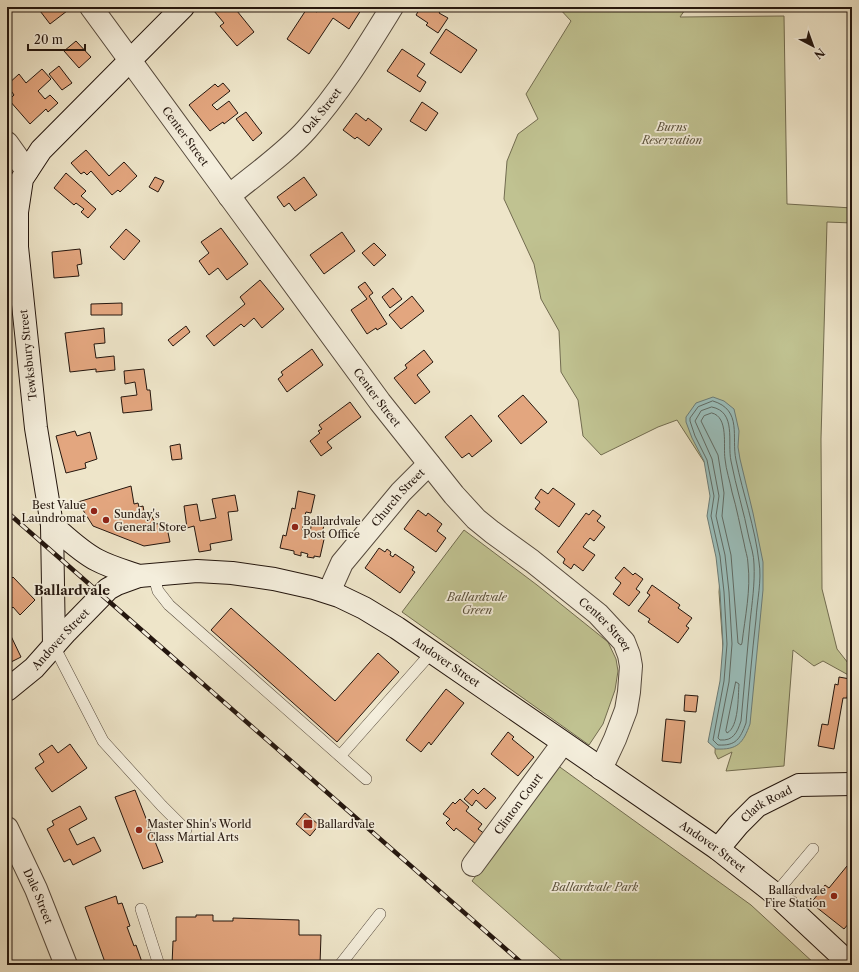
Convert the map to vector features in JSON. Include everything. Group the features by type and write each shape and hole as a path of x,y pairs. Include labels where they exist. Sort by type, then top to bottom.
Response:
{"street":[{"name":"Center Street","path":"91,7 380,402 454,495 476,519 583,600 610,625 624,642 629,654 631,666 630,692 626,710 601,769"},
{"name":"Tewksbury Street","path":"54,646 52,525 36,428 17,247 17,212 22,179 41,150 183,7"},
{"name":"Oak Street","path":"229,196 306,130 352,70 392,7"},
{"path":"7,143 27,171"},
{"name":"Church Street","path":"329,592 342,563 401,492 429,464"},
{"path":"52,525 77,546 96,559 115,568 146,575"},
{"name":"Andover Street","path":"7,690 34,668 108,589 122,581 146,575 197,571 252,575 299,584 329,592 358,605 379,617 432,652 718,849 775,894 851,965"},
{"name":"Clinton Court","path":"473,866 563,743"},
{"name":"Clark Road","path":"718,849 738,825 757,806 799,785 852,784"},
{"name":"Dale Street","path":"9,843 50,924 66,965"}],"lane":[{"path":"146,575 169,605 366,779"},
{"path":"54,646 103,741 186,830"},
{"path":"340,756 432,652"},
{"path":"775,894 813,849"},
{"path":"141,909 158,965"},
{"path":"340,965 380,914"}],"green space":[{"name":"Burns Reservation","path":"558,7 687,7 680,17 784,16 787,204 852,208 852,223 827,222 821,439 822,589 837,649 852,668 852,677 823,661 814,666 793,650 784,766 726,771 732,752 718,759 715,753 716,725 721,699 723,648 719,592 721,566 708,468 677,420 658,427 601,455 583,436 578,400 561,372 559,331 541,299 534,264 504,199 507,161 518,134 538,119 526,94 571,21"},
{"name":"Ballardvale Green","path":"464,530 537,585 608,642 616,659 618,671 615,690 603,724 589,745 402,612"},
{"name":"Ballardvale Park","path":"557,765 751,905 816,965 567,965 472,881"}],"water":[{"path":"713,397 724,401 734,409 739,431 738,447 740,459 763,562 763,590 750,724 745,736 739,744 735,747 723,749 716,749 708,742 720,681 723,644 716,557 707,516 710,496 704,461 692,438 686,422 686,417 696,403"}],"building":[{"path":"37,7 64,7 67,11 50,24"},
{"path":"219,7 239,7 240,8 237,11 254,32 237,46 220,26 224,23 214,11"},
{"path":"308,7 317,12 321,7 363,7 349,29 333,18 309,54 287,39"},
{"path":"421,7 443,7 439,13 448,18 438,33 426,25 428,23 416,15"},
{"path":"446,29 477,50 461,73 430,53"},
{"path":"76,41 91,57 79,68 64,51"},
{"path":"402,49 425,64 417,76 426,82 420,92 387,71"},
{"path":"59,66 72,83 62,90 49,74"},
{"path":"42,69 51,79 38,91 45,99 50,95 58,103 48,112 46,109 30,124 9,100 14,95 7,85 19,74 26,83"},
{"path":"223,83 230,91 212,105 217,110 229,101 238,113 224,124 223,122 210,131 189,105 215,84 218,87"},
{"path":"422,102 438,113 426,131 410,121"},
{"path":"246,112 262,133 253,141 236,119"},
{"path":"356,113 366,121 368,118 382,129 369,146 357,137 355,139 343,130"},
{"path":"86,150 109,176 124,162 137,176 120,192 118,190 112,195 91,171 87,175 84,172 81,174 71,163"},
{"path":"66,173 86,191 81,196 96,209 88,218 81,212 84,209 76,203 74,205 54,188"},
{"path":"155,177 164,181 158,192 149,187"},
{"path":"304,177 317,195 295,211 289,203 284,207 277,197"},
{"path":"221,228 248,264 227,280 218,268 209,275 199,261 209,253 201,242"},
{"path":"126,229 140,241 124,260 110,247"},
{"path":"342,232 355,251 324,274 310,255"},
{"path":"374,243 386,255 374,266 362,253"},
{"path":"80,249 82,264 77,265 79,276 54,278 52,252"},
{"path":"260,280 284,309 262,328 254,318 244,327 241,324 214,346 206,336 245,304 240,297"},
{"path":"365,282 373,293 369,296 387,324 377,330 376,328 367,334 351,310 367,299 358,287"},
{"path":"393,288 402,299 390,308 382,297"},
{"path":"412,296 424,311 401,329 389,315"},
{"path":"122,303 122,315 91,315 91,304"},
{"path":"186,326 190,332 173,346 168,340"},
{"path":"104,328 105,343 94,344 96,358 114,356 115,370 96,372 96,369 70,372 65,333"},
{"path":"312,349 323,365 287,392 278,379 283,375 281,372"},
{"path":"424,350 433,362 417,375 430,392 415,404 394,378 407,368 405,365"},
{"path":"144,369 147,390 150,390 152,410 123,413 121,397 137,395 135,382 125,384 124,371"},
{"path":"523,395 547,422 521,444 498,416"},
{"path":"350,402 361,417 327,442 332,448 321,456 310,441 320,433 318,431 322,429 319,425"},
{"path":"471,415 492,441 472,457 469,453 462,458 445,437"},
{"path":"75,431 77,436 90,432 97,459 85,463 86,468 66,473 56,436"},
{"path":"180,444 182,459 172,460 170,446"},
{"path":"131,486 134,504 138,503 139,507 143,506 145,517 151,515 156,524 166,523 170,542 144,546 93,526 78,502"},
{"path":"553,488 575,504 559,527 535,509 540,502 535,498 541,489 548,494"},
{"name":"Ballardvale Post Office","path":"298,491 315,495 311,513 306,512 304,518 307,519 307,522 304,521 302,530 310,532 312,522 324,525 322,534 325,535 320,557 307,557 308,554 301,552 301,556 294,554 294,551 280,548 283,535 286,536 292,508 295,509"},
{"path":"235,495 238,511 228,512 232,540 210,544 211,550 199,552 194,526 187,528 184,506 197,504 200,521 216,518 212,499"},
{"path":"418,510 426,516 428,513 442,524 437,531 446,538 436,552 404,529"},
{"path":"593,510 601,516 597,521 605,527 594,541 590,538 583,547 595,555 583,571 574,564 571,569 563,563 565,559 557,552 586,513 589,515"},
{"path":"379,548 385,552 387,549 391,552 390,555 393,557 395,554 414,567 412,570 415,572 400,593 365,568"},
{"path":"624,567 633,575 635,573 643,579 636,589 640,592 629,606 613,594 621,583 615,578"},
{"path":"13,577 35,600 20,615 13,607 7,613 7,583"},
{"path":"652,585 680,605 678,608 692,618 686,626 689,628 678,643 648,622 650,619 638,611 650,595 647,593"},
{"path":"231,608 335,701 378,653 399,672 337,742 211,630"},
{"path":"10,634 21,657 7,664 7,635"},
{"path":"839,677 850,679 847,698 843,698 834,749 818,746 822,724 828,725 835,684 838,685"},
{"path":"446,689 464,703 431,745 429,742 421,752 406,740"},
{"path":"685,695 698,696 696,712 684,711"},
{"path":"666,719 685,721 681,763 662,761"},
{"path":"508,732 514,737 512,739 534,757 518,776 491,754"},
{"path":"70,744 87,768 52,792 35,768 44,762 39,754 52,745 58,753"},
{"path":"484,788 496,798 486,809 476,800 472,806 464,799 473,789 478,794"},
{"name":"Master Shin's World Class Martial Arts","path":"135,790 163,862 143,869 115,797"},
{"path":"460,799 469,807 466,811 482,824 478,829 485,834 476,844 456,828 454,831 446,823 450,819 443,814 453,802 455,804"},
{"path":"80,806 87,819 69,829 77,845 94,837 101,851 73,865 70,859 64,862 47,829 54,825 52,821"},
{"path":"305,813 319,825 310,836 296,824"},
{"name":"Ballardvale Fire Station","path":"852,865 852,923 850,922 844,929 811,903 825,885 829,888 847,866 850,868"},
{"path":"116,896 118,904 122,903 130,926 127,927 134,946 136,945 143,965 106,965 85,907"},
{"path":"196,915 213,915 213,921 233,921 233,918 299,920 299,935 321,935 320,964 279,963 279,965 172,965 173,941 176,941 176,917 196,917"}],"railway":[{"path":"7,512 524,965"}],"place":[{"name":"Best Value Laundromat","path":"94,511"},
{"name":"Sunday's General Store","path":"106,520"},
{"name":"Ballardvale Post Office","path":"295,527"},
{"name":"Ballardvale","path":"308,824"},
{"name":"Master Shin's World Class Martial Arts","path":"139,830"},
{"name":"Ballardvale Fire Station","path":"834,896"}],"district":[{"name":"Ballardvale","path":"72,590"}]}
